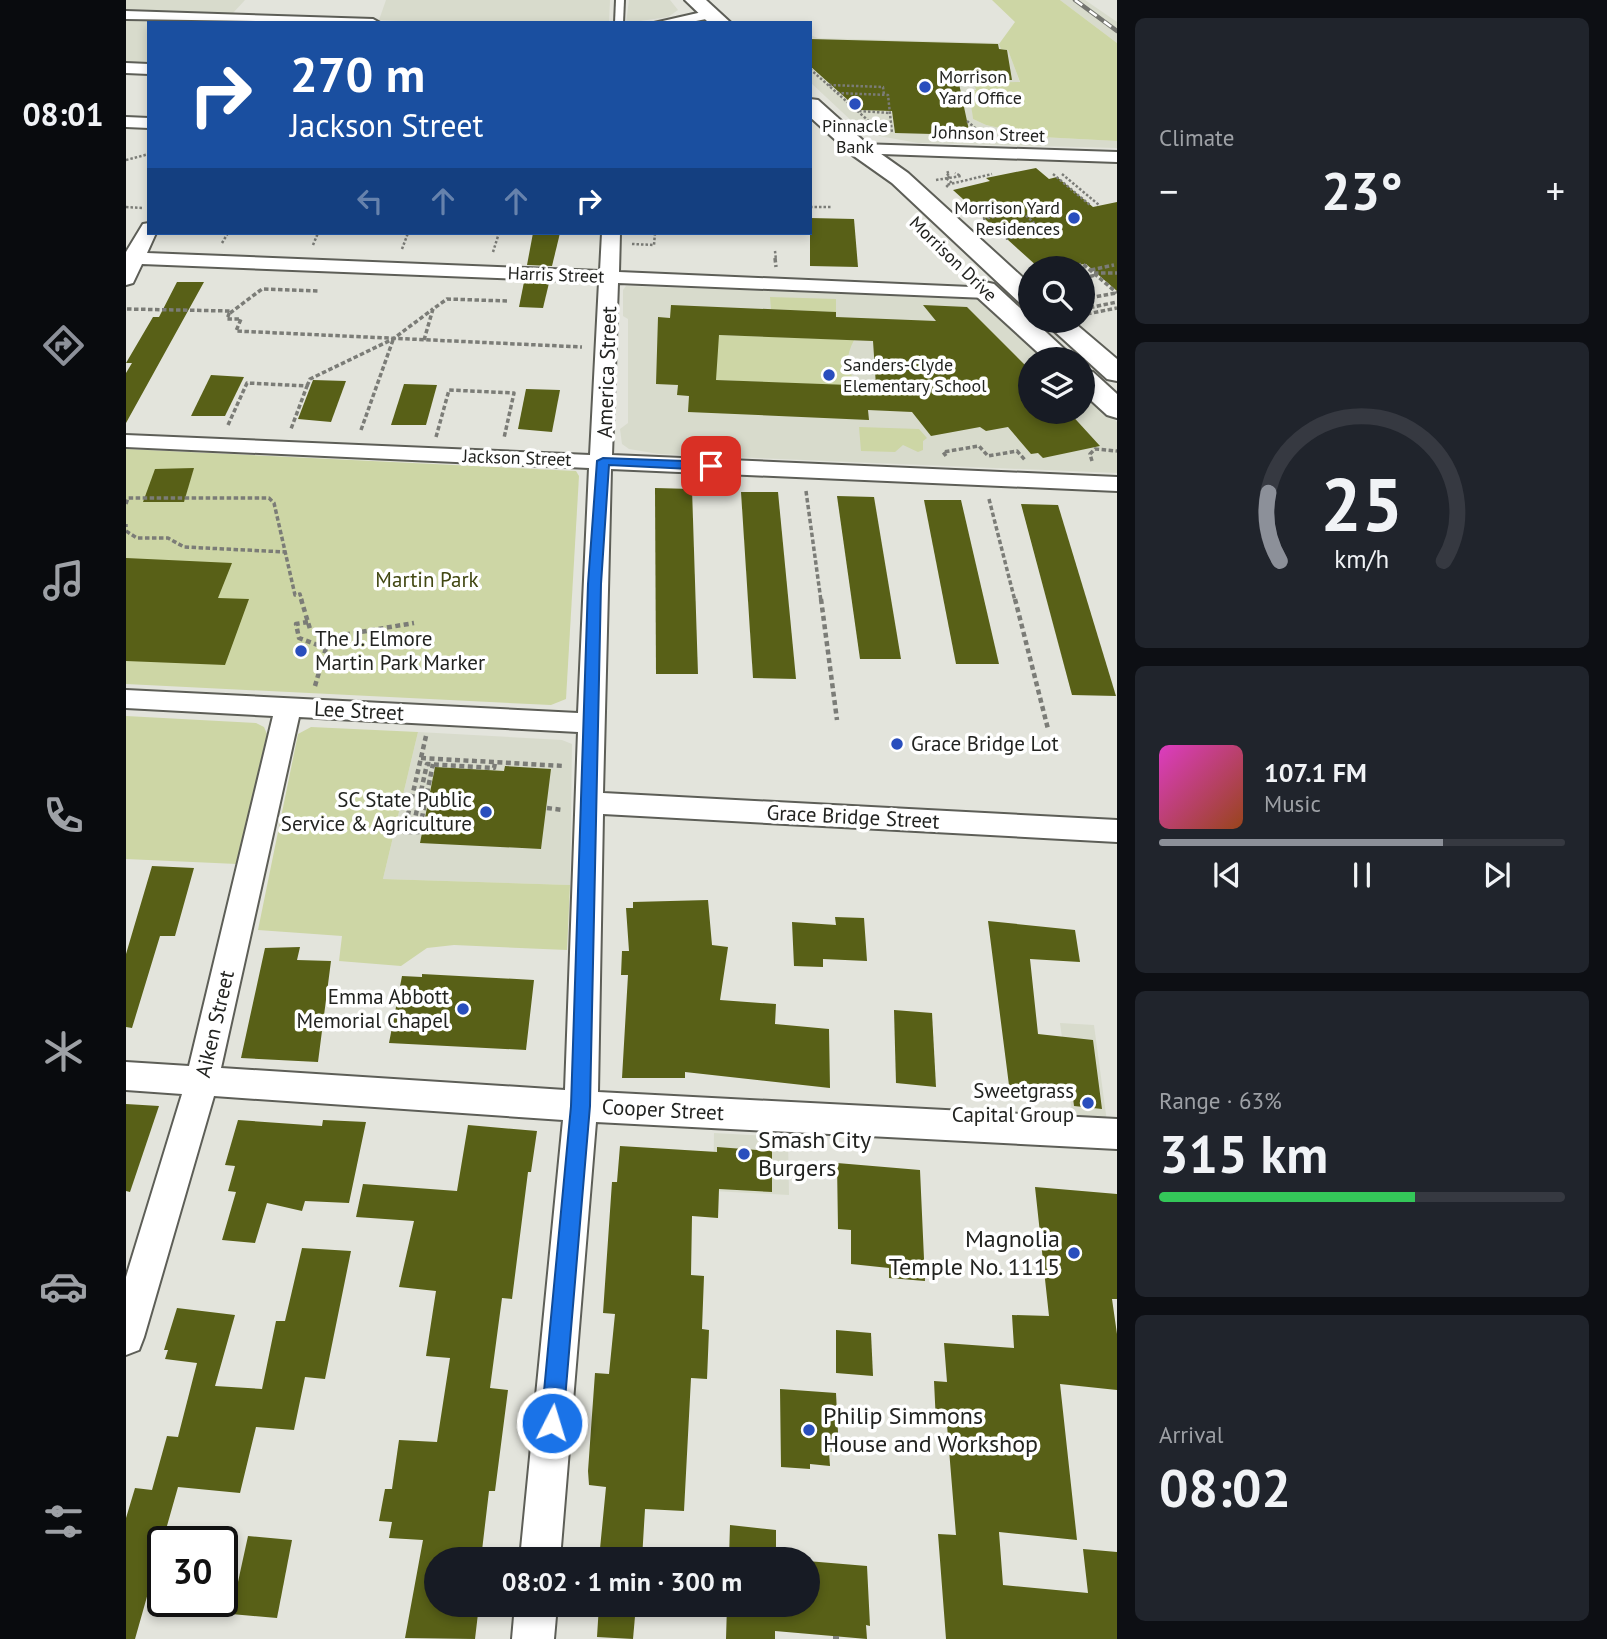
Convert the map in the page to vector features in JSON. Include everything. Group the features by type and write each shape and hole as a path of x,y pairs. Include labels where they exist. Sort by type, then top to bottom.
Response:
{"main road":[{"path":"695,0 716,18"},
{"name":"Morrison Drive","path":"812,107 859,149 900,178 1018,287"},
{"name":"Morrison Drive","path":"859,149 871,180 1048,347"},
{"path":"1070,333 1117,373"},
{"path":"1095,389 1117,409"}],"street":[{"path":"126,15 241,21 250,0"},
{"path":"683,21 716,18"},
{"path":"126,68 147,69"},
{"path":"126,122 147,123"},
{"name":"Johnson Street","path":"859,149 1117,157"},
{"path":"126,279 131,259 147,231"},
{"name":"America Street","path":"541,1547 581,1106 578,806 592,723 595,584 610,277 621,238"},
{"name":"Harris Street","path":"131,259 987,292"},
{"name":"Jackson Street","path":"126,441 1117,484"},
{"name":"Lee Street","path":"126,699 592,723"},
{"name":"Aiken Street","path":"126,1337 135,1279 202,1081 288,707"},
{"name":"Grace Bridge Street","path":"578,806 1117,831"},
{"name":"Cooper Street","path":"126,1076 581,1106 1117,1134"},
{"path":"533,1639 535,1617"}],"lane":[{"path":"619,21 620,0"}],"path":[{"path":"812,71 886,136"},
{"path":"828,85 883,87 884,95"},
{"path":"837,93 888,95 892,137"},
{"path":"858,111 890,113"},
{"path":"126,160 147,155"},
{"path":"1049,164 1099,205"},
{"path":"1044,167 1090,205"},
{"path":"956,194 946,186 1001,173"},
{"path":"948,176 953,184"},
{"path":"937,178 948,176 961,176 956,177 948,176"},
{"path":"956,177 962,183"},
{"path":"126,207 145,208"},
{"path":"812,207 831,208"},
{"path":"974,211 994,229"},
{"path":"983,219 1022,212 1044,231 1004,239"},
{"path":"1003,215 1014,225"},
{"path":"988,224 1038,226"},
{"path":"999,234 1014,247"},
{"path":"493,254 498,235"},
{"path":"621,238 654,245 655,235"},
{"path":"1095,270 1114,265"},
{"path":"1095,271 1117,273"},
{"path":"1095,275 1117,293"},
{"path":"319,291 262,289 229,314 227,319 241,319 236,331 590,348"},
{"path":"1095,297 1117,293"},
{"path":"1095,297 1109,309"},
{"path":"289,435 310,379 393,339 447,299 507,301"},
{"path":"1095,307 1117,302"},
{"path":"1095,312 1117,307"},
{"path":"127,309 230,311 229,314"},
{"path":"424,340 433,309"},
{"path":"358,438 393,339"},
{"path":"224,432 247,383 307,386"},
{"path":"435,441 449,390 514,393 503,444"},
{"path":"951,463 943,452 979,446 988,456 1017,451 1030,464"},
{"path":"1099,465 1091,460 1092,452 1100,449 1117,451"},
{"path":"805,483 837,720"},
{"path":"988,491 1048,729"},
{"path":"126,504 128,498 269,499 274,503 295,594 300,594 310,629 331,637 414,623"},
{"path":"126,528 138,538 168,538 184,547 286,552"},
{"path":"308,622 296,624 299,638 326,648 346,644 343,634"},
{"path":"314,691 326,648"},
{"path":"426,735 404,832 419,832 433,764 494,768 495,762"},
{"path":"421,758 568,767"},
{"path":"547,808 578,806"}],"shaded area":[{"path":"126,0 245,0 232,14 126,12"},
{"path":"386,0 610,0 609,21 379,20"},
{"path":"629,0 670,0 678,10 668,17 626,21"},
{"path":"1060,0 1085,0 1117,22 1117,43"},
{"path":"126,19 191,21 147,21 147,67 126,66"},
{"name":"Morrison Yard Office","path":"812,36 1000,43 1008,49 1020,83 970,90 973,119 986,125 1041,137 1117,141 1117,148 918,143 879,136 857,126 812,84"},
{"name":"Sanders-Clyde Elementary School","path":"626,286 966,298 982,301 1034,347 1018,347 1018,424 1095,424 1095,403 1117,422 1117,473 659,454 629,449 622,444 620,429 628,423 628,319 623,316 623,290"},
{"name":"SC State Public Service & Agriculture","path":"418,732 562,740 572,744 570,885 383,879"},
{"path":"1060,1023 1094,1025 1107,1122 1073,1120"},
{"path":"714,1133 788,1137 789,1195 713,1191"}],"green space":[{"path":"992,0 1060,0 1117,43 1117,141 1041,137 986,125 973,119 969,90 976,90 974,83 1020,82 1008,50 1001,49 999,44 1015,22"},
{"path":"770,297 836,299 836,312 771,309"},
{"path":"692,334 854,340 848,364 851,375 859,386 716,380"},
{"path":"859,427 919,429 927,438 923,441 923,450 918,452 903,445 895,452 861,451"},
{"name":"Martin Park","path":"126,449 576,471 579,476 566,699 551,705 126,684"},
{"path":"126,716 256,723 264,727 267,734 237,864 126,859"},
{"path":"311,727 418,732 383,879 570,885 567,950 454,945 427,948 401,966 339,961 342,936 258,930 298,734"}],"building":[{"name":"Morrison Yard Office","path":"812,39 998,44 999,49 1007,50 1012,80 958,79 970,135 895,133 892,111 859,110 812,68"},
{"name":"Morrison Yard Residences","path":"1036,168 1049,179 1057,177 1093,207 1117,202 1117,291 1095,272 1095,256 1026,256 953,190 990,181 986,178"},
{"path":"812,218 854,219 858,267 810,266"},
{"path":"533,235 560,235 552,266 527,265"},
{"path":"177,282 204,282 126,423 126,373 132,363 126,363 153,317 159,317"},
{"path":"524,282 549,283 543,308 519,307"},
{"path":"671,305 836,312 836,317 936,321 923,305 967,307 1018,358 1018,424 1080,424 1100,446 1043,458 1038,453 1031,454 1008,427 986,431 980,427 931,436 912,412 868,410 869,420 688,412 689,396 677,395 678,385 656,384 658,317 670,318","holes":["719,335 873,341 876,386 716,380"]},
{"path":"211,375 244,377 225,416 191,416"},
{"path":"313,380 346,381 331,422 298,419"},
{"path":"404,384 437,385 426,425 391,425"},
{"path":"526,389 560,390 552,432 518,429"},
{"path":"194,468 184,502 143,502 155,469"},
{"path":"655,488 692,489 698,674 656,674"},
{"path":"741,492 778,492 796,679 753,678"},
{"path":"837,496 874,497 901,659 860,659"},
{"path":"924,500 961,500 999,664 956,664"},
{"path":"1021,504 1058,505 1116,696 1072,695"},
{"path":"126,558 232,563 218,598 249,599 225,665 126,661"},
{"path":"505,766 551,769 541,849 420,843 435,767 504,771"},
{"path":"152,866 194,868 175,936 160,936 132,1028 126,1027 126,954"},
{"path":"708,900 712,945 728,947 720,1000 776,1004 775,1024 829,1029 830,1088 685,1072 685,1078 622,1078 628,975 621,975 622,951 629,951 626,908 633,908 633,902"},
{"path":"835,917 864,918 867,961 823,959 823,967 794,966 792,922 836,925"},
{"path":"988,921 1075,930 1080,962 1030,959 1038,1034 1093,1040 1102,1109 1074,1106 1073,1098 1010,1093"},
{"path":"300,947 297,960 331,961 318,1062 241,1058 265,948"},
{"name":"Emma Abbott Memorial Chapel","path":"422,974 534,980 526,1050 389,1043 402,976 422,977"},
{"path":"894,1010 932,1013 936,1087 896,1083"},
{"path":"126,1104 159,1106 130,1192 126,1191"},
{"path":"238,1120 322,1126 323,1120 366,1122 349,1203 305,1201 302,1211 267,1203 255,1243 222,1240 236,1192 228,1191 235,1166 225,1165"},
{"path":"468,1125 537,1131 531,1172 528,1172 512,1299 502,1298 490,1388 508,1390 495,1491 489,1491 482,1547 424,1547 424,1617 478,1617 475,1639 405,1638 423,1540 389,1538 392,1522 379,1521 385,1489 392,1489 399,1440 437,1442 450,1358 426,1356 436,1291 399,1287 414,1221 356,1217 363,1184 457,1191"},
{"path":"620,1146 717,1152 717,1147 772,1151 772,1192 719,1189 718,1218 692,1216 691,1275 704,1276 702,1329 709,1330 707,1379 691,1378 684,1511 645,1509 643,1547 600,1547 606,1487 589,1485 588,1471 595,1373 609,1374 615,1314 603,1313 612,1182 617,1182"},
{"path":"837,1163 920,1170 925,1281 889,1278 889,1268 851,1264 851,1230 838,1229"},
{"path":"1035,1187 1117,1194 1117,1299 1112,1299 1117,1334 1117,1390 1060,1384 1077,1540 999,1532 1003,1585 1088,1593 1083,1549 1117,1552 1117,1639 946,1639 938,1534 956,1535 947,1425 936,1423 934,1381 947,1382 944,1343 1014,1348 1012,1315 1049,1316"},
{"path":"302,1248 351,1251 325,1379 305,1377 294,1430 256,1427 240,1493 178,1487 167,1526 147,1526 147,1597 135,1639 126,1639 126,1518 135,1488 152,1490 167,1436 178,1437 197,1363 165,1359 168,1350 164,1350 177,1308 235,1315 215,1386 262,1389 276,1321 285,1321"},
{"path":"836,1330 871,1333 873,1376 836,1373"},
{"name":"Philip Simmons House and Workshop","path":"780,1389 836,1393 839,1452 829,1452 830,1466 810,1464 810,1469 781,1467"},
{"path":"730,1525 776,1530 776,1547 729,1547"},
{"path":"248,1536 292,1540 277,1618 238,1615 238,1582"},
{"path":"820,1562 867,1566 870,1626 866,1625 867,1639 775,1631 775,1639 726,1639 727,1617 820,1617"},
{"path":"598,1617 635,1617 633,1639 597,1637"}],"railway":[{"path":"1075,0 1117,31"}],"place":[{"name":"Morrison Yard Office","path":"925,87"},
{"name":"Pinnacle Bank","path":"855,104"},
{"name":"Morrison Yard Residences","path":"1074,218"},
{"name":"Sanders-Clyde Elementary School","path":"829,375"},
{"name":"The J. Elmore Martin Park Marker","path":"301,651"},
{"name":"Grace Bridge Lot","path":"897,744"},
{"name":"SC State Public Service & Agriculture","path":"486,812"},
{"name":"Emma Abbott Memorial Chapel","path":"463,1009"},
{"name":"Sweetgrass Capital Group","path":"1088,1103"},
{"name":"Smash City Burgers","path":"744,1154"},
{"name":"Magnolia Temple No. 1115","path":"1074,1253"},
{"name":"Philip Simmons House and Workshop","path":"809,1430"}],"route":[{"path":"552,1423 581,1106 595,584 603,461 711,466"}]}
